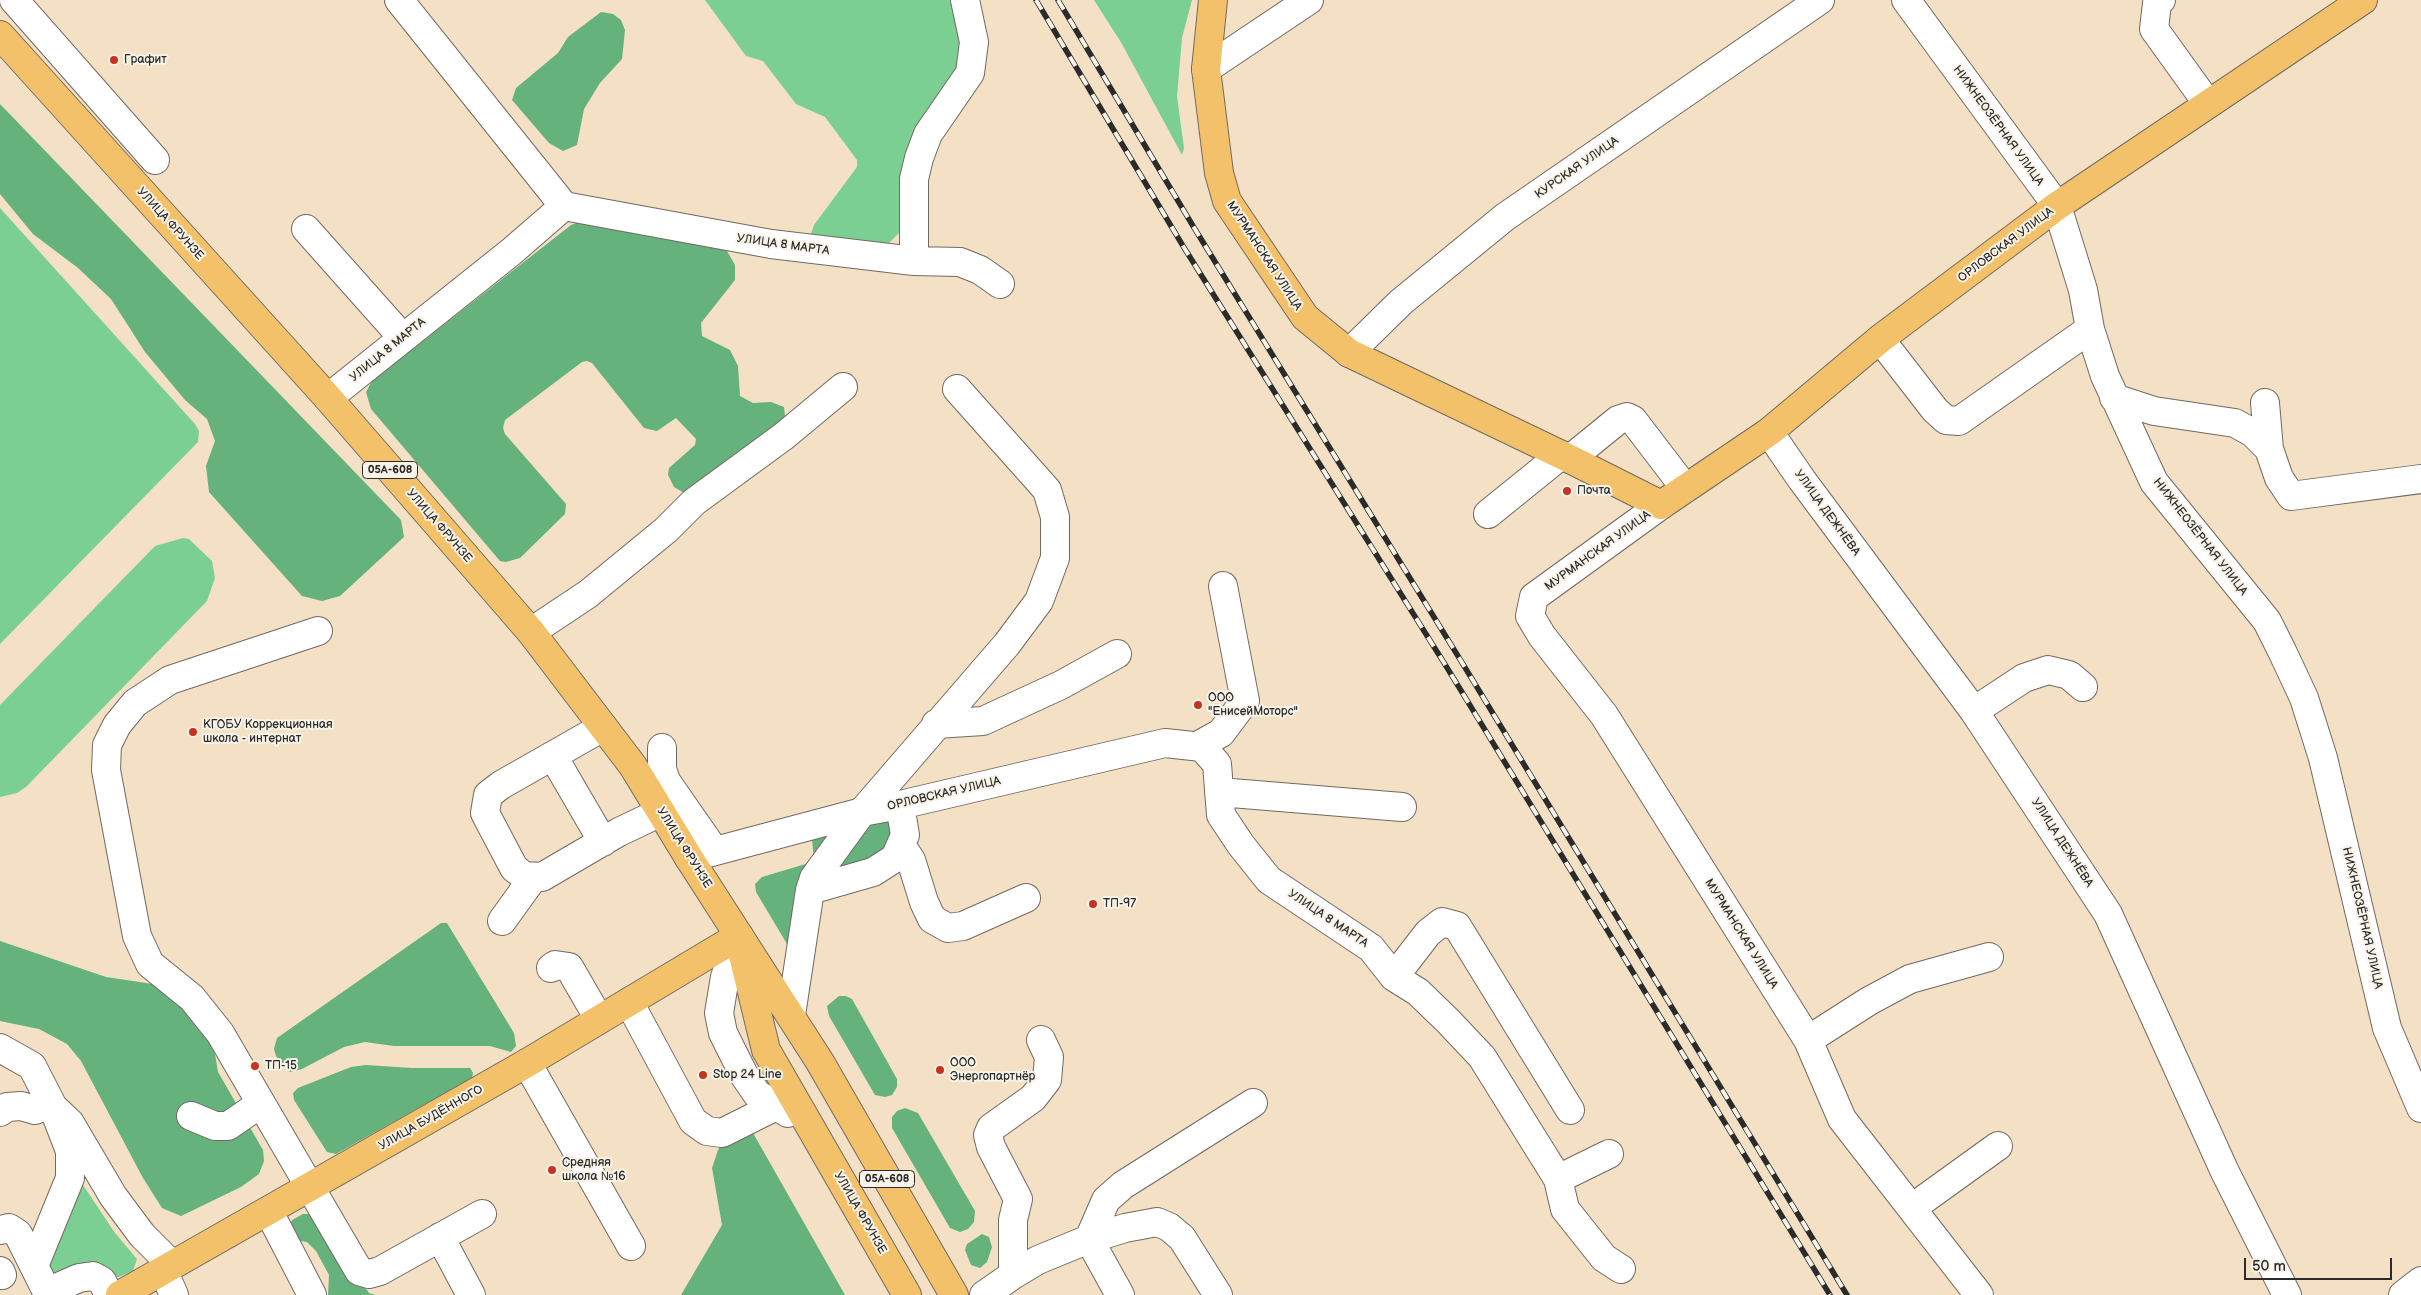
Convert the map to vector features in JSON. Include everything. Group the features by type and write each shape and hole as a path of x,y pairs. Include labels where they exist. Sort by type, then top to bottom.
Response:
{"main road":[{"name":"МУРМАНСКАЯ УЛИЦА","path":"1213,0 1206,69 1219,173 1227,201 1305,317 1349,353 1566,457 1661,505"},
{"name":"ОРЛОВСКАЯ УЛИЦА","path":"1661,505 1769,432 1880,339 2057,206 2363,0"},
{"name":"УЛИЦА ФРУНЗЕ","path":"0,36 328,398 531,632 634,766 661,812 701,854 739,936 820,1062 954,1295"},
{"name":"УЛИЦА ФРУНЗЕ","path":"739,936 766,1050 908,1295"},
{"name":"УЛИЦА БУДЁННОГО","path":"120,1295 269,1212 310,1186 527,1063 739,936"}],"street":[{"path":"14,0 155,160"},
{"path":"398,0 564,206"},
{"path":"914,261 914,179 919,158 928,134 970,73 974,42 965,0"},
{"path":"1206,69 1308,0"},
{"name":"КУРСКАЯ УЛИЦА","path":"1349,353 1401,302 1505,218 1820,0"},
{"name":"НИЖНЕОЗЁРНАЯ УЛИЦА","path":"1906,0 2057,206 2083,290 2090,329 2114,398 2154,482 2266,621 2304,698 2335,803 2387,1028 2421,1108"},
{"path":"2161,0 2157,3 2154,29 2208,104"},
{"path":"26,64 47,37"},
{"name":"УЛИЦА 8 МАРТА","path":"328,398 511,252 564,206 771,244 914,261 960,262 980,270 1000,284"},
{"path":"306,229 403,338"},
{"path":"1880,339 1935,410 1946,420 1959,421 2090,329"},
{"path":"531,632 588,594 666,530 694,502 736,469 784,436 843,386"},
{"path":"791,1015 810,890 814,878 827,857 862,812 1006,644 1039,601 1055,558 1055,517 1047,490 956,389"},
{"path":"2114,398 2154,412 2235,423 2253,433 2269,449"},
{"path":"2265,402 2269,449 2279,478 2291,496 2421,479"},
{"path":"1488,514 1618,420 1626,417 1633,420 1684,488"},
{"name":"УЛИЦА ДЕЖНЁВА","path":"1769,432 1808,488 1974,711 2108,914 2225,1172 2287,1295"},
{"name":"МУРМАНСКАЯ УЛИЦА","path":"1661,505 1534,597 1530,616 1542,636 1604,715 1808,1040 1842,1119 1979,1295"},
{"path":"1202,747 1201,744 1221,733 1245,701 1223,586"},
{"path":"318,631 170,680 135,703 117,725 106,745 106,770 136,936 142,952 150,964 177,985 204,1010 220,1033 359,1271 368,1274 380,1271 482,1214"},
{"path":"936,724 983,721 1061,685 1117,654"},
{"path":"1974,711 2024,678 2048,670 2069,674 2083,687"},
{"path":"603,727 501,785 488,795 485,802 485,813 514,868 524,876 542,878 644,818 661,812"},
{"name":"ОРЛОВСКАЯ УЛИЦА","path":"701,854 862,812 900,805 1165,743 1202,747"},
{"name":"УЛИЦА 8 МАРТА","path":"1202,747 1217,764 1221,815 1230,830 1269,880 1371,948 1394,977 1418,992 1448,1020 1482,1057 1558,1178 1566,1209 1604,1258 1621,1269"},
{"path":"662,748 662,769 666,781 701,854"},
{"path":"553,756 603,842"},
{"path":"1219,792 1402,808"},
{"path":"810,890 873,872 895,858 905,835 900,805"},
{"path":"901,845 911,860 924,902 932,919 948,928 971,923 1026,898"},
{"path":"502,921 533,878"},
{"path":"1394,977 1428,933 1442,922 1456,926 1570,1110"},
{"path":"739,936 723,986 719,1014 723,1033 758,1094 784,1112 807,1120"},
{"path":"1808,1040 1869,1001 1910,979 1988,957"},
{"path":"550,968 555,965 569,967 599,1020"},
{"path":"629,1002 693,1121 706,1132 722,1133 776,1106"},
{"path":"1013,1275 1013,1220 1018,1199 991,1147 988,1136 991,1128 1033,1098 1047,1080 1049,1057 1041,1040"},
{"path":"0,1048 32,1066 53,1107 70,1150 70,1178 34,1266"},
{"path":"527,1063 631,1246"},
{"path":"1089,1239 1106,1200 1123,1185 1253,1103"},
{"path":"191,1116 215,1126 228,1126 260,1104"},
{"path":"0,1112 14,1107 35,1110 43,1107 53,1107 70,1123 113,1196 167,1268 174,1295"},
{"path":"1912,1208 1998,1146"},
{"path":"1558,1178 1610,1154"},
{"path":"269,1212 312,1295"},
{"path":"984,1295 1038,1260 1089,1239 1125,1228 1157,1222 1169,1227 1182,1238 1218,1295"},
{"path":"0,1230 9,1228 16,1231 34,1266 44,1293 79,1278 93,1276 102,1281 109,1295"},
{"path":"440,1237 471,1295"},
{"path":"1089,1239 1120,1295"},
{"path":"2403,1295 2421,1281"}],"green space":[{"path":"705,0 960,0 968,40 901,231 888,244 876,248 817,241 811,234 814,225 857,167 857,160 825,117 796,104 763,61 746,56"},
{"path":"1094,0 1192,0 1182,38 1177,96 1184,148 1182,155 1122,44"},
{"path":"601,12 613,14 621,20 625,30 622,59 600,83 584,109 577,145 563,151 549,143 512,100 516,88 558,53 568,37"},
{"path":"0,104 401,520 404,537 340,596 322,601 302,596 209,492 206,466 215,441 207,419 185,400 145,352 111,299 78,268 33,234 0,194"},
{"path":"0,208 195,424 199,431 198,442 0,644"},
{"path":"586,219 702,243 727,251 735,265 735,280 701,323 702,336 730,350 738,366 740,396 753,403 771,402 784,407 785,416 768,437 686,494 674,487 668,475 669,468 695,445 696,439 676,418 657,431 644,428 592,363 582,362 505,420 503,428 505,434 566,504 565,514 520,558 506,562 500,561 371,409 366,392 372,381 571,225"},
{"path":"183,538 189,539 212,561 215,578 207,601 26,787 17,793 0,797 0,705 155,546"},
{"path":"895,816 892,851 830,877 859,826"},
{"path":"835,828 790,949 756,892 755,884 762,877 814,860 812,839"},
{"path":"441,923 447,923 514,1033 516,1046 511,1052 490,1046 394,1046 365,1042 344,1047 302,1069 290,1072 276,1056 274,1049 277,1038"},
{"path":"0,941 106,977 166,986 196,1018 215,1054 218,1072 263,1150 264,1161 259,1174 241,1187 181,1216 162,1208 143,1178 81,1061 67,1044 39,1029 0,1021"},
{"path":"839,996 846,996 852,999 897,1079 897,1087 892,1095 885,1097 875,1095 829,1016 827,1006"},
{"path":"366,1065 412,1068 470,1068 473,1073 472,1078 336,1154 327,1152 294,1100 293,1093 298,1088 351,1067"},
{"path":"905,1108 918,1113 975,1211 974,1222 968,1229 960,1232 950,1228 892,1128 892,1117 897,1111"},
{"path":"744,1129 753,1133 845,1295 681,1295 722,1225 712,1168 718,1150 725,1138"},
{"path":"83,1185 115,1233 137,1259 133,1271 119,1277 42,1278 74,1186"},
{"path":"303,1214 317,1214 369,1293 375,1295 328,1295 329,1275 316,1251 307,1242 295,1240 289,1228 292,1220"},
{"path":"982,1234 989,1237 992,1247 987,1262 980,1268 971,1265 965,1250 967,1244"}],"railway":[{"path":"1036,0 1183,246 1446,666 1830,1295"},
{"path":"1058,0 1193,226 1458,656 1847,1295"}],"place":[{"name":"Графит","path":"114,60"},
{"name":"Почта","path":"1567,491"},
{"name":"ООО \"ЕнисейМоторс\"","path":"1198,705"},
{"name":"КГОБУ Коррекционная школа - интернат","path":"193,732"},
{"name":"ТП-97","path":"1093,904"},
{"name":"ТП-15","path":"255,1066"},
{"name":"ООО Энергопартнёр","path":"940,1070"},
{"name":"Stop 24 Line","path":"703,1075"},
{"name":"Средняя школа №16","path":"552,1170"}]}
